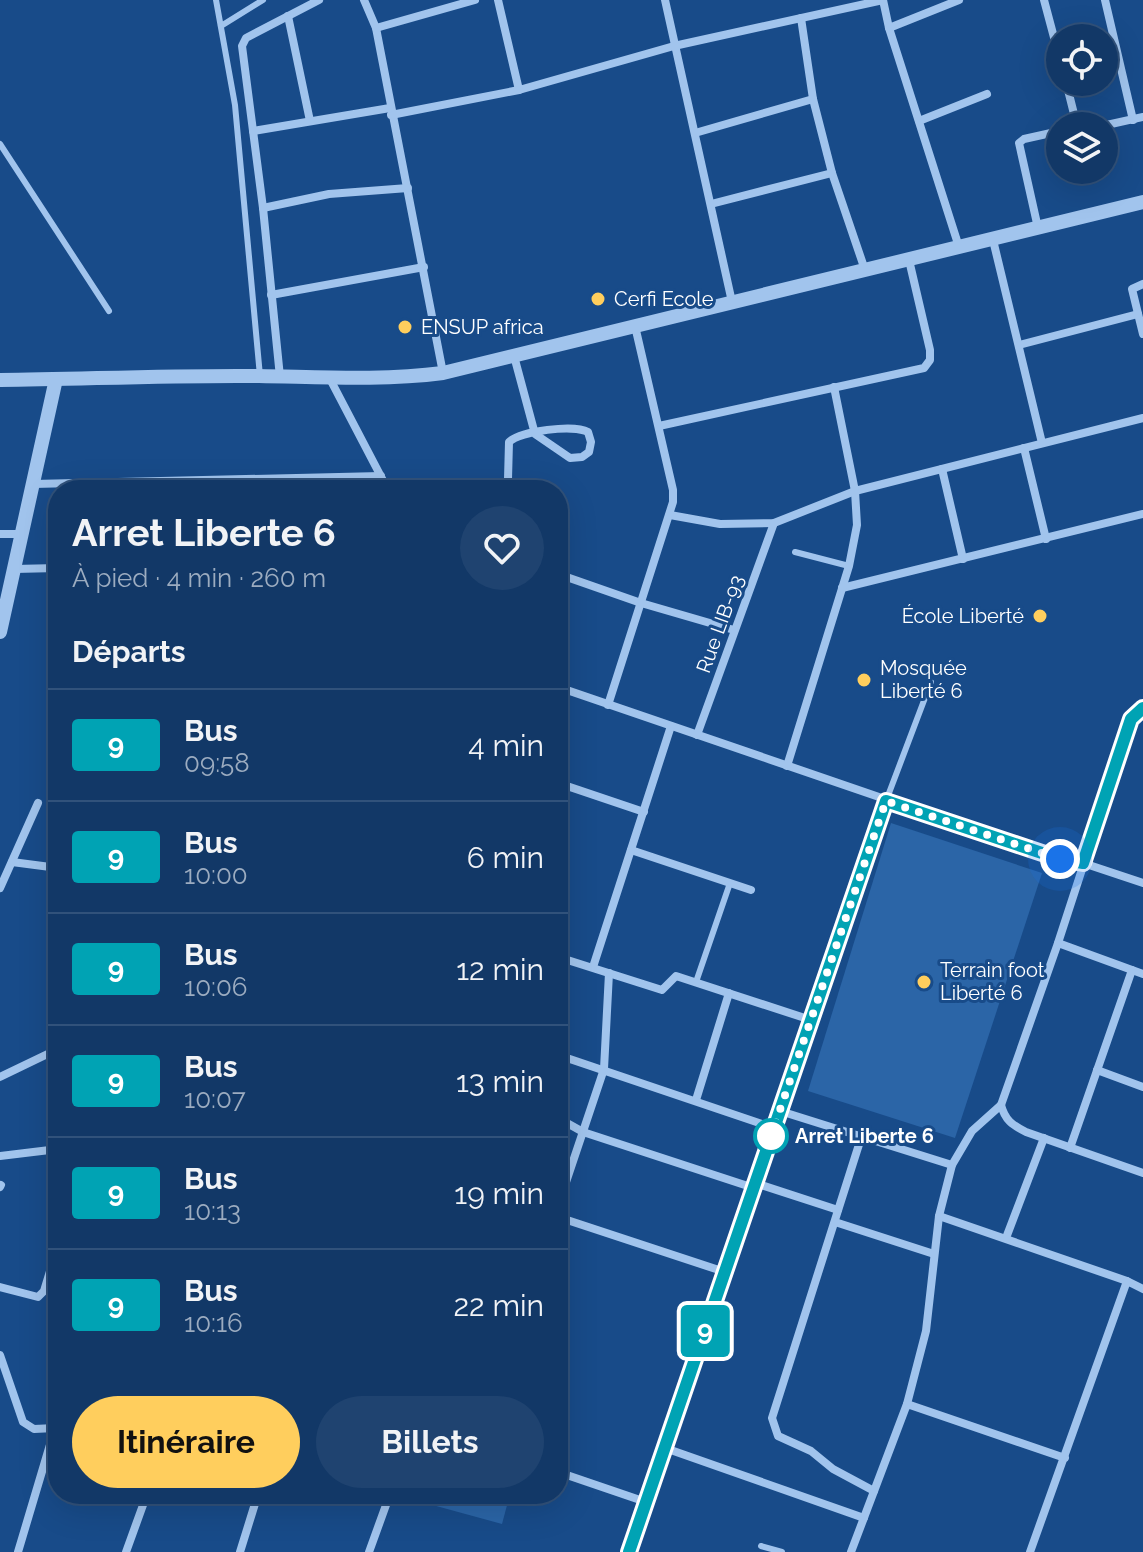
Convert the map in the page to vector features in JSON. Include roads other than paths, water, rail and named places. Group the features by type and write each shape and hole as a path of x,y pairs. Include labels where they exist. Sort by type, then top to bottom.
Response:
{"street":[{"path":"280,377 242,46 246,38 319,0"},
{"path":"364,0 376,28 443,373"},
{"path":"376,28 475,0"},
{"path":"498,0 519,90"},
{"path":"665,0 732,302"},
{"path":"253,131 519,90 674,46 883,0 889,28 959,247"},
{"path":"889,28 959,0"},
{"path":"1044,0 1050,24"},
{"path":"1105,0 1133,120"},
{"path":"288,16 310,121"},
{"path":"801,18 813,99 832,173 865,270"},
{"path":"919,121 987,94"},
{"path":"695,133 813,99"},
{"path":"1118,123 1143,117"},
{"path":"1038,229 1019,143 1046,134"},
{"path":"711,204 832,173"},
{"path":"263,208 329,194 408,188"},
{"path":"0,380 260,376 330,379 443,373 1143,202"},
{"path":"993,240 1042,443"},
{"path":"659,426 924,368 930,360 930,350 909,260"},
{"path":"271,295 424,267"},
{"path":"1143,284 1132,289 1143,334"},
{"path":"1019,345 1138,314"},
{"path":"608,705 670,515 673,490 635,326"},
{"path":"508,479 509,442 514,437 535,434 580,427 588,432 591,442 589,452 582,457 570,458 535,434 514,356"},
{"path":"0,632 56,379"},
{"path":"330,379 383,480"},
{"path":"787,766 849,566 857,525 855,491 834,387"},
{"path":"670,515 720,524 774,523 855,491 1143,418"},
{"path":"1024,448 1046,539"},
{"path":"942,469 963,559"},
{"path":"241,480 381,476"},
{"path":"33,484 48,484"},
{"path":"842,588 1143,514"},
{"name":"Rue LIB-93","path":"697,735 774,523"},
{"path":"0,534 22,534"},
{"path":"14,569 48,568"},
{"path":"568,577 734,630"},
{"path":"568,691 886,801 1143,883"},
{"path":"851,1552 907,1404 926,1331 939,1216 952,1165 972,1131 1001,1105 1131,719 1143,708"},
{"path":"593,967 671,726"},
{"path":"568,786 644,812"},
{"path":"629,1552 886,801"},
{"path":"0,888 38,803"},
{"path":"631,850 751,890"},
{"path":"12,862 48,867"},
{"path":"1058,943 1143,974"},
{"path":"568,960 662,990 667,988 673,976 811,1020"},
{"path":"1070,1148 1132,970"},
{"path":"568,1176 604,1069 609,973"},
{"path":"696,1100 729,993"},
{"path":"0,1077 48,1054"},
{"path":"568,1058 774,1128"},
{"path":"1097,1070 1143,1087"},
{"path":"1001,1105 1004,1117 1012,1125 1143,1173"},
{"path":"780,1111 952,1165"},
{"path":"568,1124 583,1132 838,1210"},
{"path":"862,1135 772,1418 778,1436 811,1451 833,1469 874,1491"},
{"path":"1006,1238 1044,1138"},
{"path":"0,1156 48,1150"},
{"path":"939,1216 1143,1289"},
{"path":"568,1220 725,1272"},
{"path":"835,1222 934,1254"},
{"path":"0,1287 38,1297 44,1291 48,1278"},
{"path":"1030,1552 1127,1281"},
{"path":"0,1355 23,1422 34,1429 48,1427"},
{"path":"907,1404 1065,1458"},
{"path":"665,1448 864,1518"},
{"path":"18,1552 48,1454"},
{"path":"568,1475 646,1502"},
{"path":"126,1552 143,1504"},
{"path":"240,1552 255,1504"},
{"path":"369,1552 386,1504"}],"lane":[{"path":"216,0 235,105 260,376"},
{"path":"221,26 263,0"},
{"path":"0,144 109,311"},
{"path":"795,552 849,566"},
{"path":"886,801 931,682"},
{"path":"696,982 730,883"},
{"path":"761,1546 782,1552"}],"place":[{"name":"Cerfi Ecole","path":"598,299"},
{"name":"ENSUP africa","path":"405,327"},
{"name":"École Liberté","path":"1040,616"},
{"name":"Mosquée Liberté 6","path":"864,680"},
{"name":"Terrain foot Liberté 6","path":"924,982"},
{"name":"Arret Liberte 6","path":"771,1136"}]}
